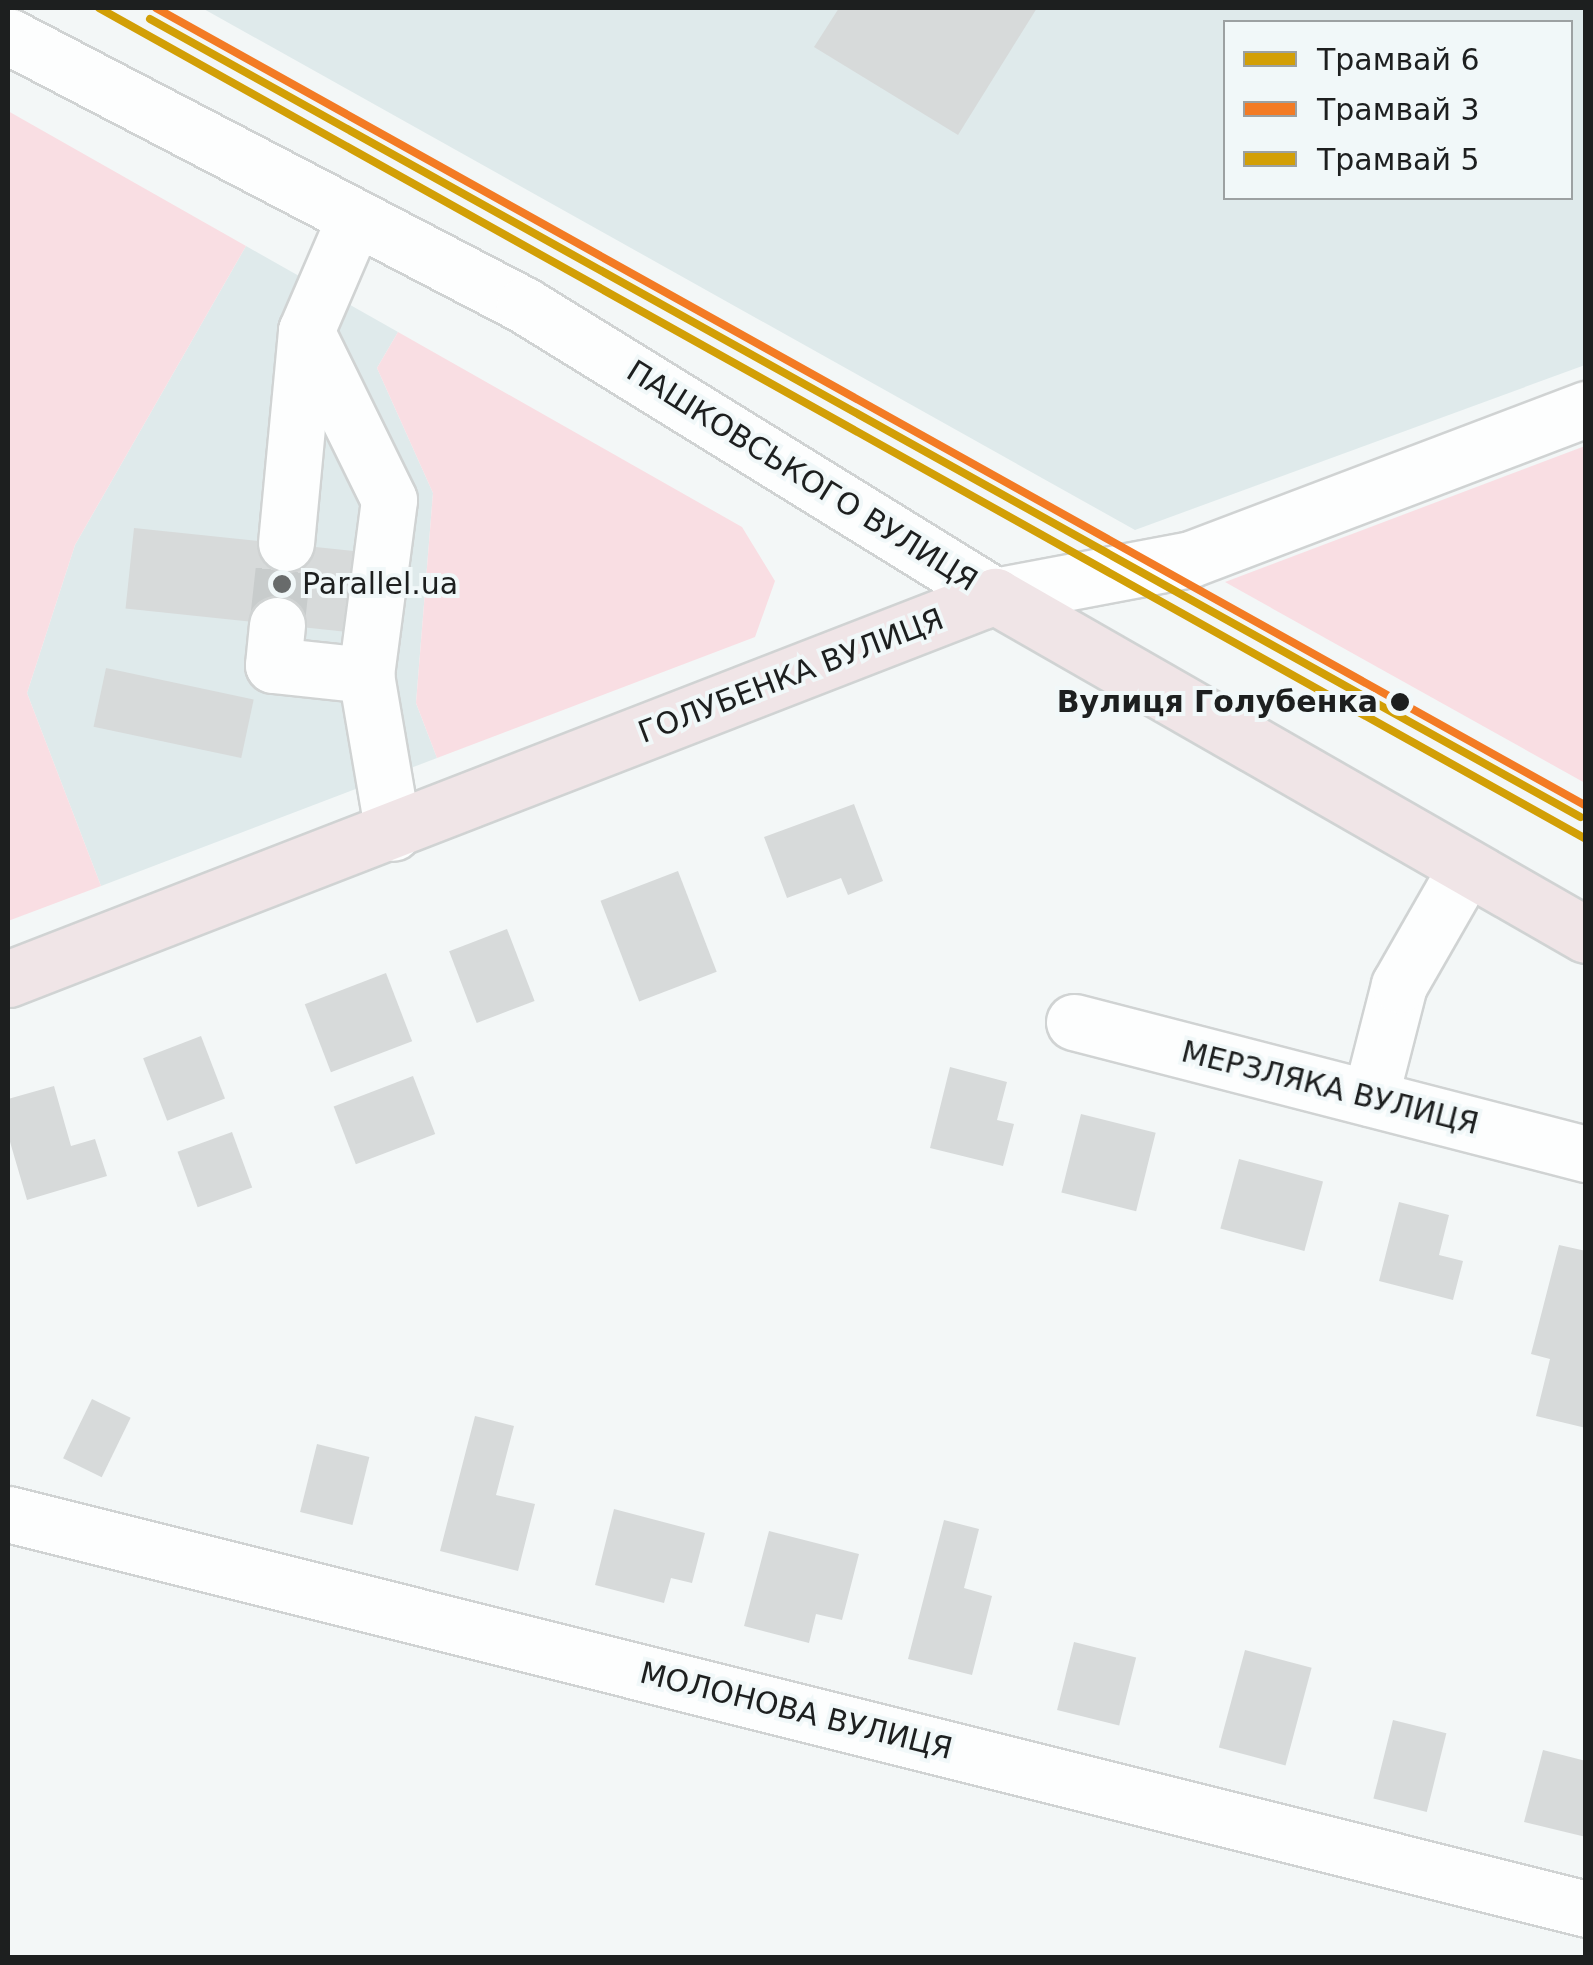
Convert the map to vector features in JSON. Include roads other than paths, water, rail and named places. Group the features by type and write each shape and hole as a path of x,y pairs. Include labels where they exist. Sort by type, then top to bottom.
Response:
{"highway":[{"name":"ГОЛУБЕНКА ВУЛИЦЯ","path":"8,979 995,596"},
{"name":"ПАШКОВСЬКОГО ВУЛИЦЯ","path":"995,596 1586,936"}],"street":[{"name":"ПАШКОВСЬКОГО ВУЛИЦЯ","path":"8,36 524,305 995,596"},
{"path":"286,543 306,331 355,216"},
{"path":"306,331 389,500 366,675 392,833"},
{"name":"ГОЛУБЕНКА ВУЛИЦЯ","path":"995,596 1191,559 1586,409"},
{"path":"277,625 273,665 366,675"},
{"path":"1370,1098 1399,985 1466,868"},
{"name":"МЕРЗЛЯКА ВУЛИЦЯ","path":"1074,1022 1586,1154"},
{"name":"МОЛОНОВА ВУЛИЦЯ","path":"8,1514 1586,1909"}],"tunnel":[{"path":"277,625 286,543"}],"tram line":[{"name":"6","path":"99,8 1586,839"},
{"name":"3","path":"156,8 1586,806"},
{"name":"5","path":"150,19 1580,817"}],"place":[{"name":"Parallel.ua","path":"282,584"},
{"name":"Вулиця Голубенка","path":"1400,702"}]}
